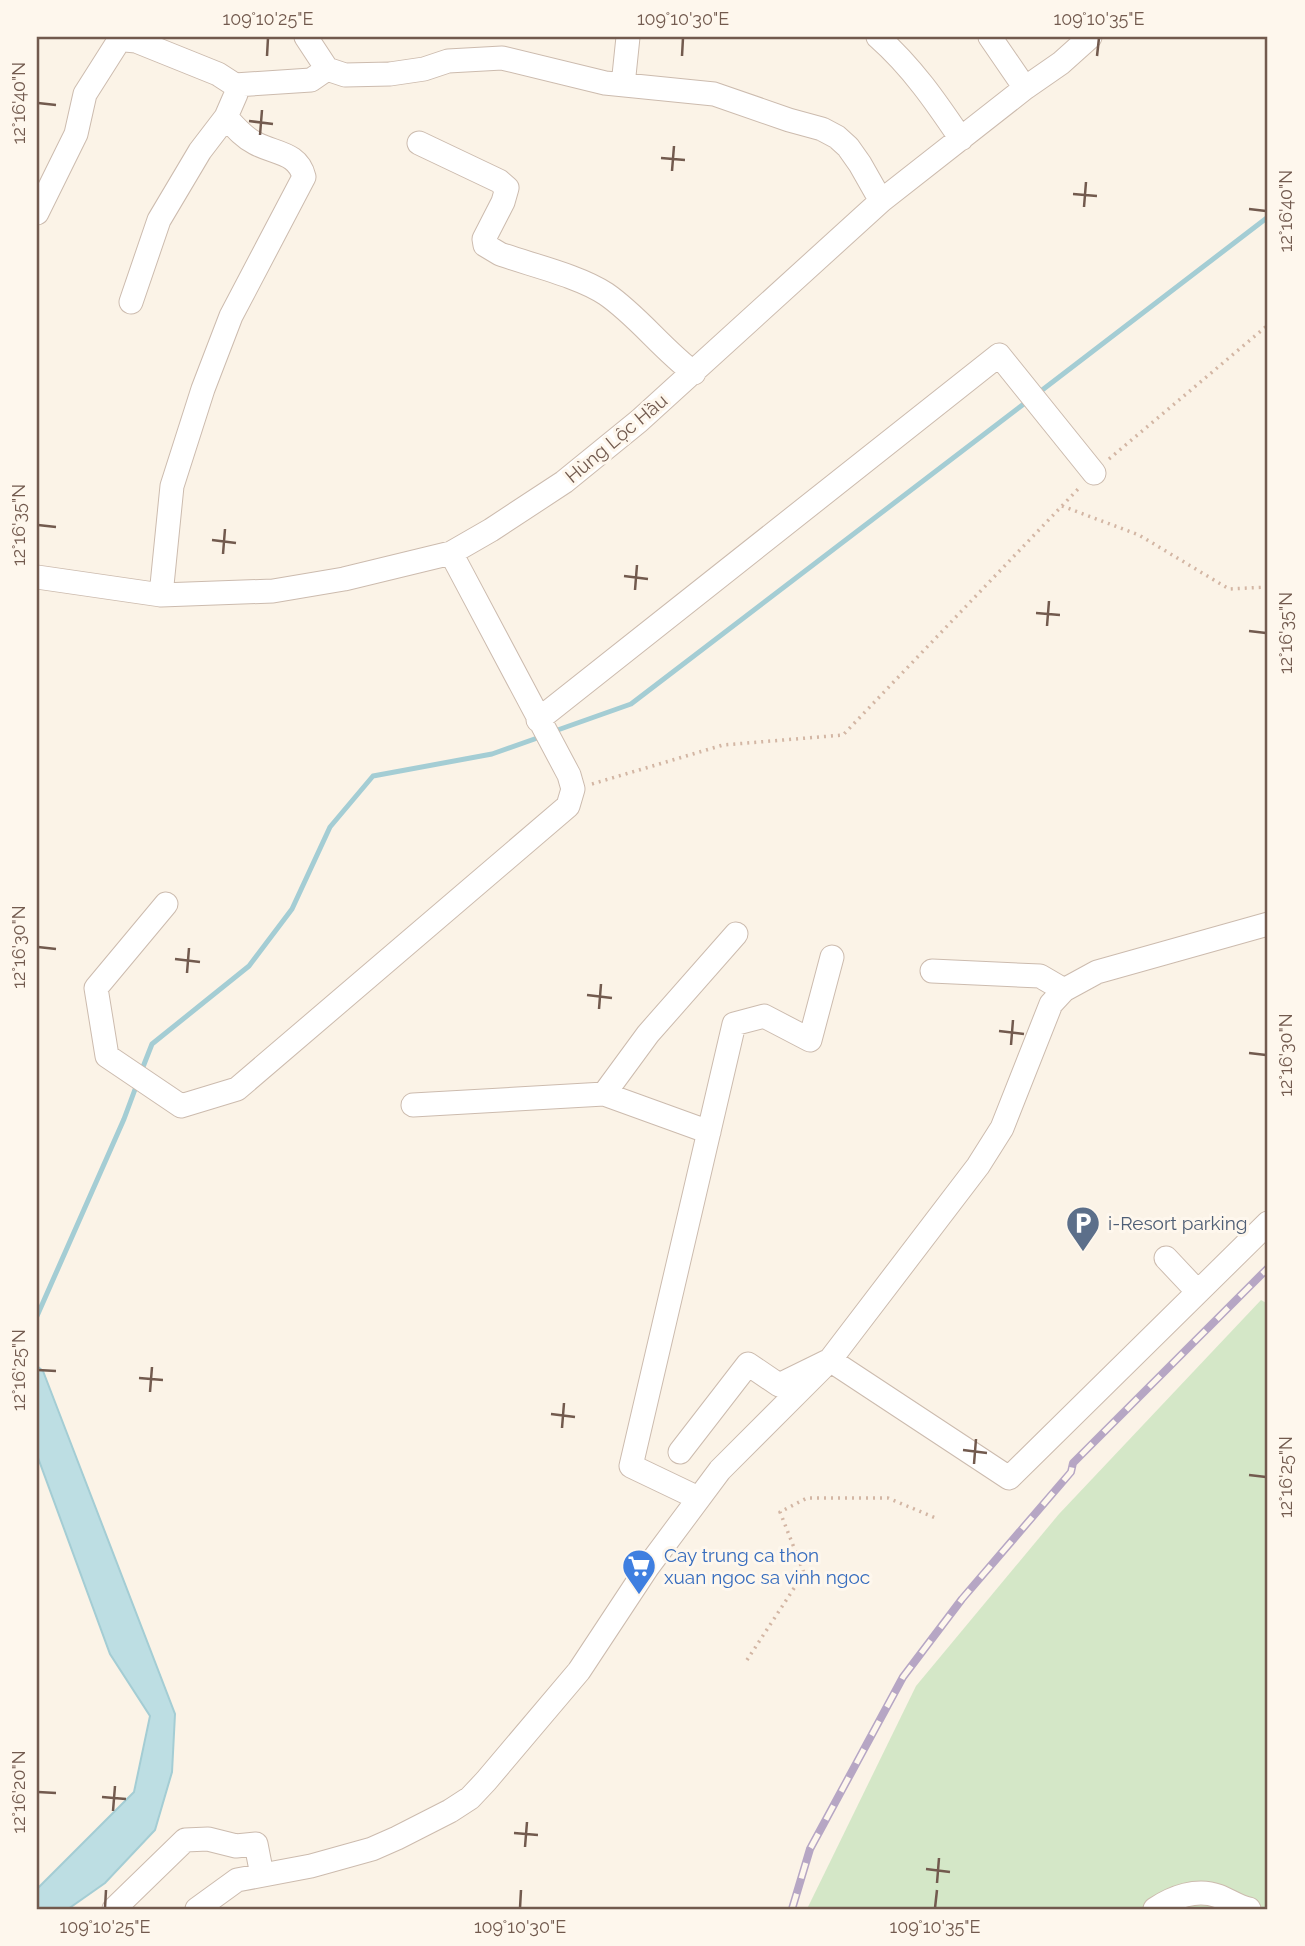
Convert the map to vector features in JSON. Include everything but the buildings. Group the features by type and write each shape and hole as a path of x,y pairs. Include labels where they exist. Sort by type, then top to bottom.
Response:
{"street":[{"path":"306,37 327,69 345,75 390,74 424,69 502,47 623,85 714,94 822,129 837,137 860,164 881,201"},
{"path":"623,85 628,37"},
{"path":"878,37 905,62 961,139"},
{"path":"990,37 1025,88"},
{"name":"Hùng Lộc Hầu","path":"37,577 161,595 273,591 344,579 451,553 564,482 694,373 881,201 1061,63 1090,37"},
{"path":"37,212 76,134 85,94 118,42 136,41 218,74 234,85 311,80 327,69"},
{"path":"131,302 159,220 200,151 226,117 236,94 234,85"},
{"path":"161,595 172,486 203,389 231,316 304,177 302,167 290,156 257,144 242,135 226,117"},
{"path":"419,143 499,181 507,188 503,202 484,239 485,245 500,254 603,292 694,373"},
{"path":"538,720 999,355 1094,472"},
{"path":"166,904 96,988 107,1056 181,1106 237,1089 568,806 571,782 451,553"},
{"path":"197,1909 237,1880 311,1866 372,1849 434,1820 470,1798 579,1671 647,1568 720,1470 830,1360 971,1175 1002,1128 1051,1004 1063,990 1097,972 1268,924"},
{"path":"604,1094 648,1034 736,934"},
{"path":"698,1498 631,1466 734,1024 764,1016 810,1040 832,957"},
{"path":"932,971 1040,976 1063,990"},
{"path":"413,1105 604,1094 709,1132"},
{"path":"830,1360 1009,1478 1268,1223"},
{"path":"1166,1258 1198,1292"},
{"path":"680,1452 748,1364 779,1385 830,1360"},
{"path":"114,1909 185,1840 208,1839 236,1846 256,1844 261,1875"},
{"path":"1155,1909 1183,1895 1201,1892 1217,1895 1249,1909"}],"path":[{"path":"571,782 723,745 843,735 1094,472 1268,325"},
{"path":"1062,506 1139,535 1229,589 1268,587"},
{"path":"747,1660 804,1573 780,1512 807,1498 888,1498 938,1520"}],"green space":[{"path":"1261,1300 1268,1304 1268,1909 807,1909 916,1686 1059,1514"}],"water":[{"path":"37,1366 43,1371 175,1714 172,1772 155,1830 105,1883 68,1909 37,1909 37,1889 134,1792 150,1716 110,1654 37,1455"}],"waterway":[{"path":"1037,394 1268,217"},
{"path":"552,732 631,704 1029,400"},
{"path":"141,1072 152,1044 249,966 292,909 330,827 373,776 492,754 543,736"},
{"path":"37,1316 137,1084"}],"railway":[{"path":"792,1909 810,1849 903,1677 962,1599 1071,1472 1073,1463 1268,1268"}],"place":[{"name":"i-Resort parking","path":"1083,1253"},
{"name":"Cay trung ca thon xuan ngoc sa vinh ngoc","path":"639,1596"}]}
